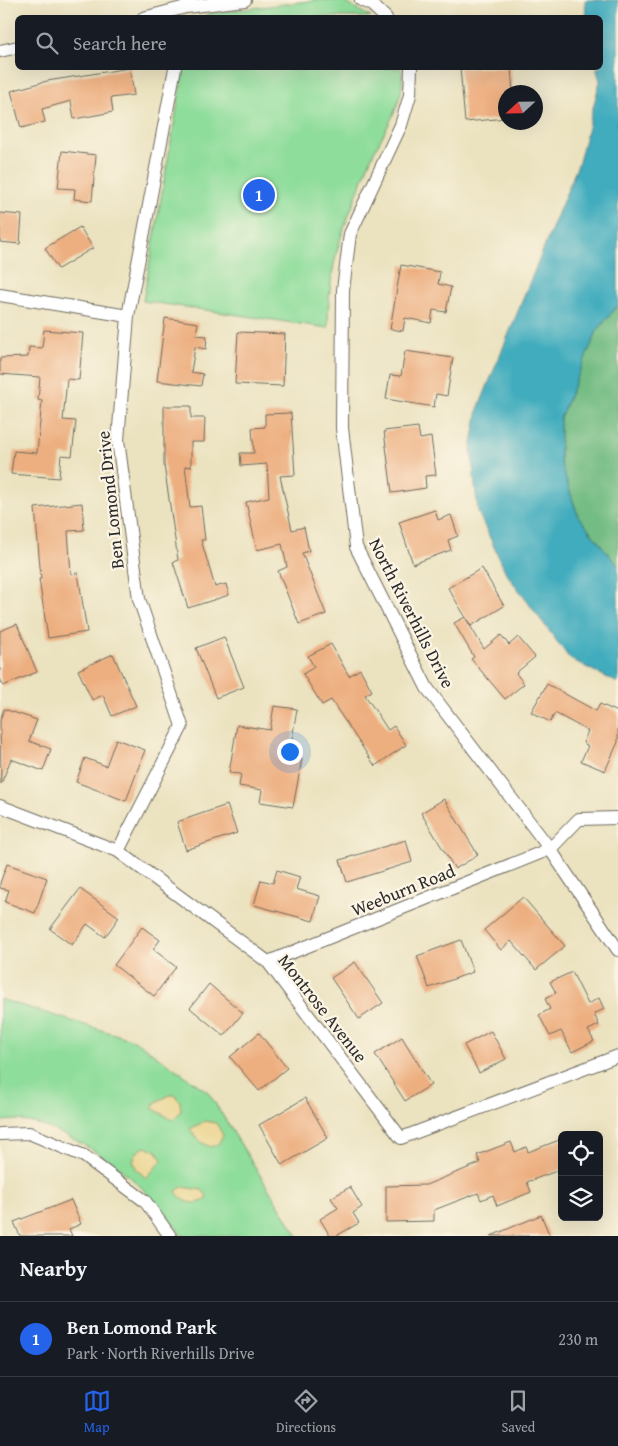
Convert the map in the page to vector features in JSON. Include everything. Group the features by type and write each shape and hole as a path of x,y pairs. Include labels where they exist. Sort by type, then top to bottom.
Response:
{"street":[{"path":"164,15 245,0"},
{"path":"361,0 372,5 383,15"},
{"path":"0,51 15,48"},
{"name":"Ben Lomond Drive","path":"118,851 182,726 139,599 118,440 128,316 175,70"},
{"name":"North Riverhills Drive","path":"411,70 410,95 401,126 350,234 343,290 342,428 356,547 427,688 550,849 618,950"},
{"path":"0,295 128,316"},
{"name":"Montrose Avenue","path":"0,806 118,851 268,962 401,1138 618,1056"},
{"path":"550,849 579,819 618,818"},
{"name":"Weeburn Road","path":"268,962 550,849"},
{"path":"0,1134 29,1133 84,1156 144,1201 170,1236"}],"green space":[{"path":"317,0 342,1 367,15 205,15"},
{"path":"184,70 401,70 401,91 398,102 372,156 339,243 331,279 328,328 143,301"},
{"path":"618,305 618,566 578,516 560,461 560,418 597,331"},
{"path":"0,999 134,1040 208,1092 298,1236 182,1236 158,1205 132,1178 102,1156 67,1136 40,1125 20,1120 0,1121"}],"sand":[{"path":"170,1095 175,1095 180,1102 181,1111 173,1120 152,1108 156,1102"},
{"path":"205,1121 216,1123 223,1135 218,1144 211,1147 201,1142 190,1129"},
{"path":"145,1147 156,1150 162,1160 146,1178 137,1170 133,1160 137,1152"},
{"path":"182,1187 202,1190 207,1196 201,1202 189,1202 176,1191"}],"water":[{"path":"585,0 618,0 618,305 597,331 560,418 560,461 578,516 618,566 618,683 570,659 506,573 478,512 471,450 478,409 579,162 600,81 597,70 603,70 603,15 586,15"}],"building":[{"path":"117,70 130,70 134,95 111,98 113,112 74,119 71,101 42,109 45,122 21,128 11,91 47,81"},
{"path":"460,70 511,70 512,85 498,85 498,119 465,122"},
{"path":"62,151 96,155 92,201 74,199 75,189 58,188"},
{"path":"0,213 22,215 20,244 0,242"},
{"path":"80,227 93,248 58,269 45,248"},
{"path":"401,265 440,272 438,284 451,287 446,312 433,310 431,323 405,318 403,331 390,329"},
{"path":"165,318 198,323 196,335 207,336 206,349 195,347 191,372 203,374 201,386 157,381"},
{"path":"44,330 83,333 79,380 67,379 63,420 76,421 72,456 61,455 59,478 11,474 14,451 37,453 42,401 38,400 40,377 0,374 0,358 28,357 29,347 42,348"},
{"path":"238,332 285,334 283,386 235,384"},
{"path":"405,351 453,358 447,396 436,394 434,407 386,399 390,375 401,376"},
{"path":"164,406 191,406 191,418 205,418 204,442 191,442 191,467 185,466 190,507 201,506 205,540 201,540 215,587 226,584 229,595 188,608 173,562 178,560 164,465"},
{"path":"291,413 295,475 280,476 292,530 304,527 309,551 302,553 326,614 299,624 278,571 287,567 282,544 257,550 246,502 269,497 267,464 241,466 240,453 254,453 252,428 265,427 265,414"},
{"path":"418,427 420,439 431,437 436,475 425,476 426,488 392,493 384,431"},
{"path":"82,503 84,530 68,531 71,574 78,573 87,632 48,638 39,579 41,579 35,508"},
{"path":"435,510 438,520 451,515 458,536 448,540 451,550 413,564 399,522"},
{"path":"482,568 504,606 471,626 448,588"},
{"path":"465,617 484,649 501,635 509,645 518,637 535,657 516,673 524,684 505,699 471,659 474,657 454,623"},
{"path":"17,624 37,672 3,686 0,678 0,631"},
{"path":"224,637 244,687 216,698 196,648"},
{"path":"331,644 349,676 360,669 372,691 365,695 388,730 394,726 406,745 375,766 331,700 322,705 303,674 314,667 308,656"},
{"path":"113,654 136,706 112,716 103,695 92,700 78,670"},
{"path":"547,684 596,711 600,704 618,712 618,742 605,771 581,761 588,746 583,743 588,731 555,713 550,722 531,712"},
{"path":"274,706 297,709 289,757 302,759 293,807 260,802 262,790 239,786 241,774 229,773 237,725 270,730"},
{"path":"4,709 37,720 29,741 51,749 43,771 11,759 1,784 0,720"},
{"path":"116,739 145,750 126,801 76,782 85,758 106,766"},
{"path":"444,799 478,855 455,869 421,813"},
{"path":"227,805 237,833 186,850 177,822"},
{"path":"406,840 412,862 347,882 340,860"},
{"path":"7,864 47,878 35,913 5,902 9,890 0,888 0,883"},
{"path":"277,870 300,877 296,889 320,896 313,921 254,905 261,880 273,883"},
{"path":"80,889 119,917 105,937 87,924 72,945 50,929"},
{"path":"523,897 565,946 536,970 511,941 501,950 484,930"},
{"path":"142,927 160,940 153,949 176,967 154,996 114,965"},
{"path":"461,940 473,972 429,988 417,956"},
{"path":"355,962 383,1003 359,1019 331,978"},
{"path":"572,972 588,1004 599,998 604,1009 594,1014 599,1025 588,1030 594,1041 572,1052 561,1031 550,1036 539,1015 550,1009 545,999 556,993 550,982"},
{"path":"209,984 243,1013 224,1036 190,1008"},
{"path":"491,1031 506,1059 479,1073 464,1045"},
{"path":"259,1033 287,1068 259,1091 230,1057"},
{"path":"402,1037 431,1085 405,1101 375,1054"},
{"path":"305,1098 328,1138 282,1165 259,1125"},
{"path":"558,1141 558,1170 527,1182 531,1192 497,1206 493,1195 481,1200 478,1193 434,1210 434,1221 386,1222 386,1186 426,1185 480,1163 477,1155 511,1142 515,1152 526,1147 528,1152"},
{"path":"350,1187 362,1207 353,1213 359,1223 336,1236 330,1236 320,1219 338,1208 331,1198"},
{"path":"71,1200 81,1224 69,1229 72,1236 20,1236 14,1222"},
{"path":"541,1215 550,1236 491,1236"}],"place":[{"name":"Ben Lomond Park","path":"259,195"}]}
